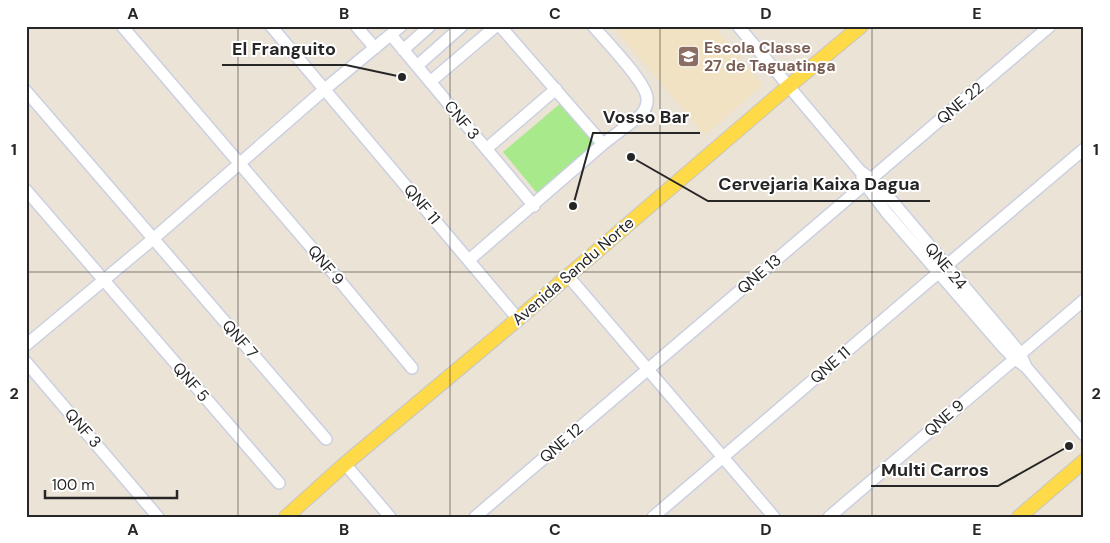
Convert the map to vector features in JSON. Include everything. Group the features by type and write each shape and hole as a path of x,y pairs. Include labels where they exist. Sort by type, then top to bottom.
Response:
{"main road":[{"name":"Avenida Sandu Norte","path":"286,517 861,26"},
{"path":"1019,517 1084,461"}],"street":[{"name":"QNF 9","path":"122,26 412,368"},
{"name":"QNF 11","path":"271,26 518,319"},
{"path":"356,26 375,48"},
{"path":"26,345 153,239 325,89 401,26"},
{"path":"403,50 430,26"},
{"path":"417,66 462,26"},
{"path":"430,82 496,26"},
{"path":"500,26 603,144"},
{"path":"469,260 645,110 648,100 646,92 638,79 593,26"},
{"name":"QNE 24","path":"738,26 868,181 887,213 942,269 1084,435"},
{"name":"QNE 22","path":"868,181 1050,26"},
{"name":"CNF 3","path":"391,35 534,206"},
{"path":"486,149 556,89"},
{"name":"QNF 7","path":"26,91 326,440"},
{"name":"QNE 11","path":"653,517 1084,149"},
{"name":"QNE 13","path":"648,369 868,181"},
{"name":"QNF 5","path":"26,190 279,483"},
{"path":"568,276 774,517"},
{"name":"QNE 9","path":"829,517 1084,300"},
{"name":"QNF 3","path":"26,362 158,517"},
{"name":"QNE 12","path":"475,517 648,369"},
{"path":"346,464 390,517"}],"shaded area":[{"name":"Escola Classe 27 de Taguatinga","path":"612,26 714,26 763,85 705,135"}],"green space":[{"path":"562,102 598,148 541,198 503,152"}],"place":[{"name":"Escola Classe 27 de Taguatinga","path":"688,56"},
{"name":"El Franguito","path":"402,77"},
{"name":"Cervejaria Kaixa Dagua","path":"631,157"},
{"name":"Vosso Bar","path":"573,206"},
{"name":"Multi Carros","path":"1069,446"}]}
